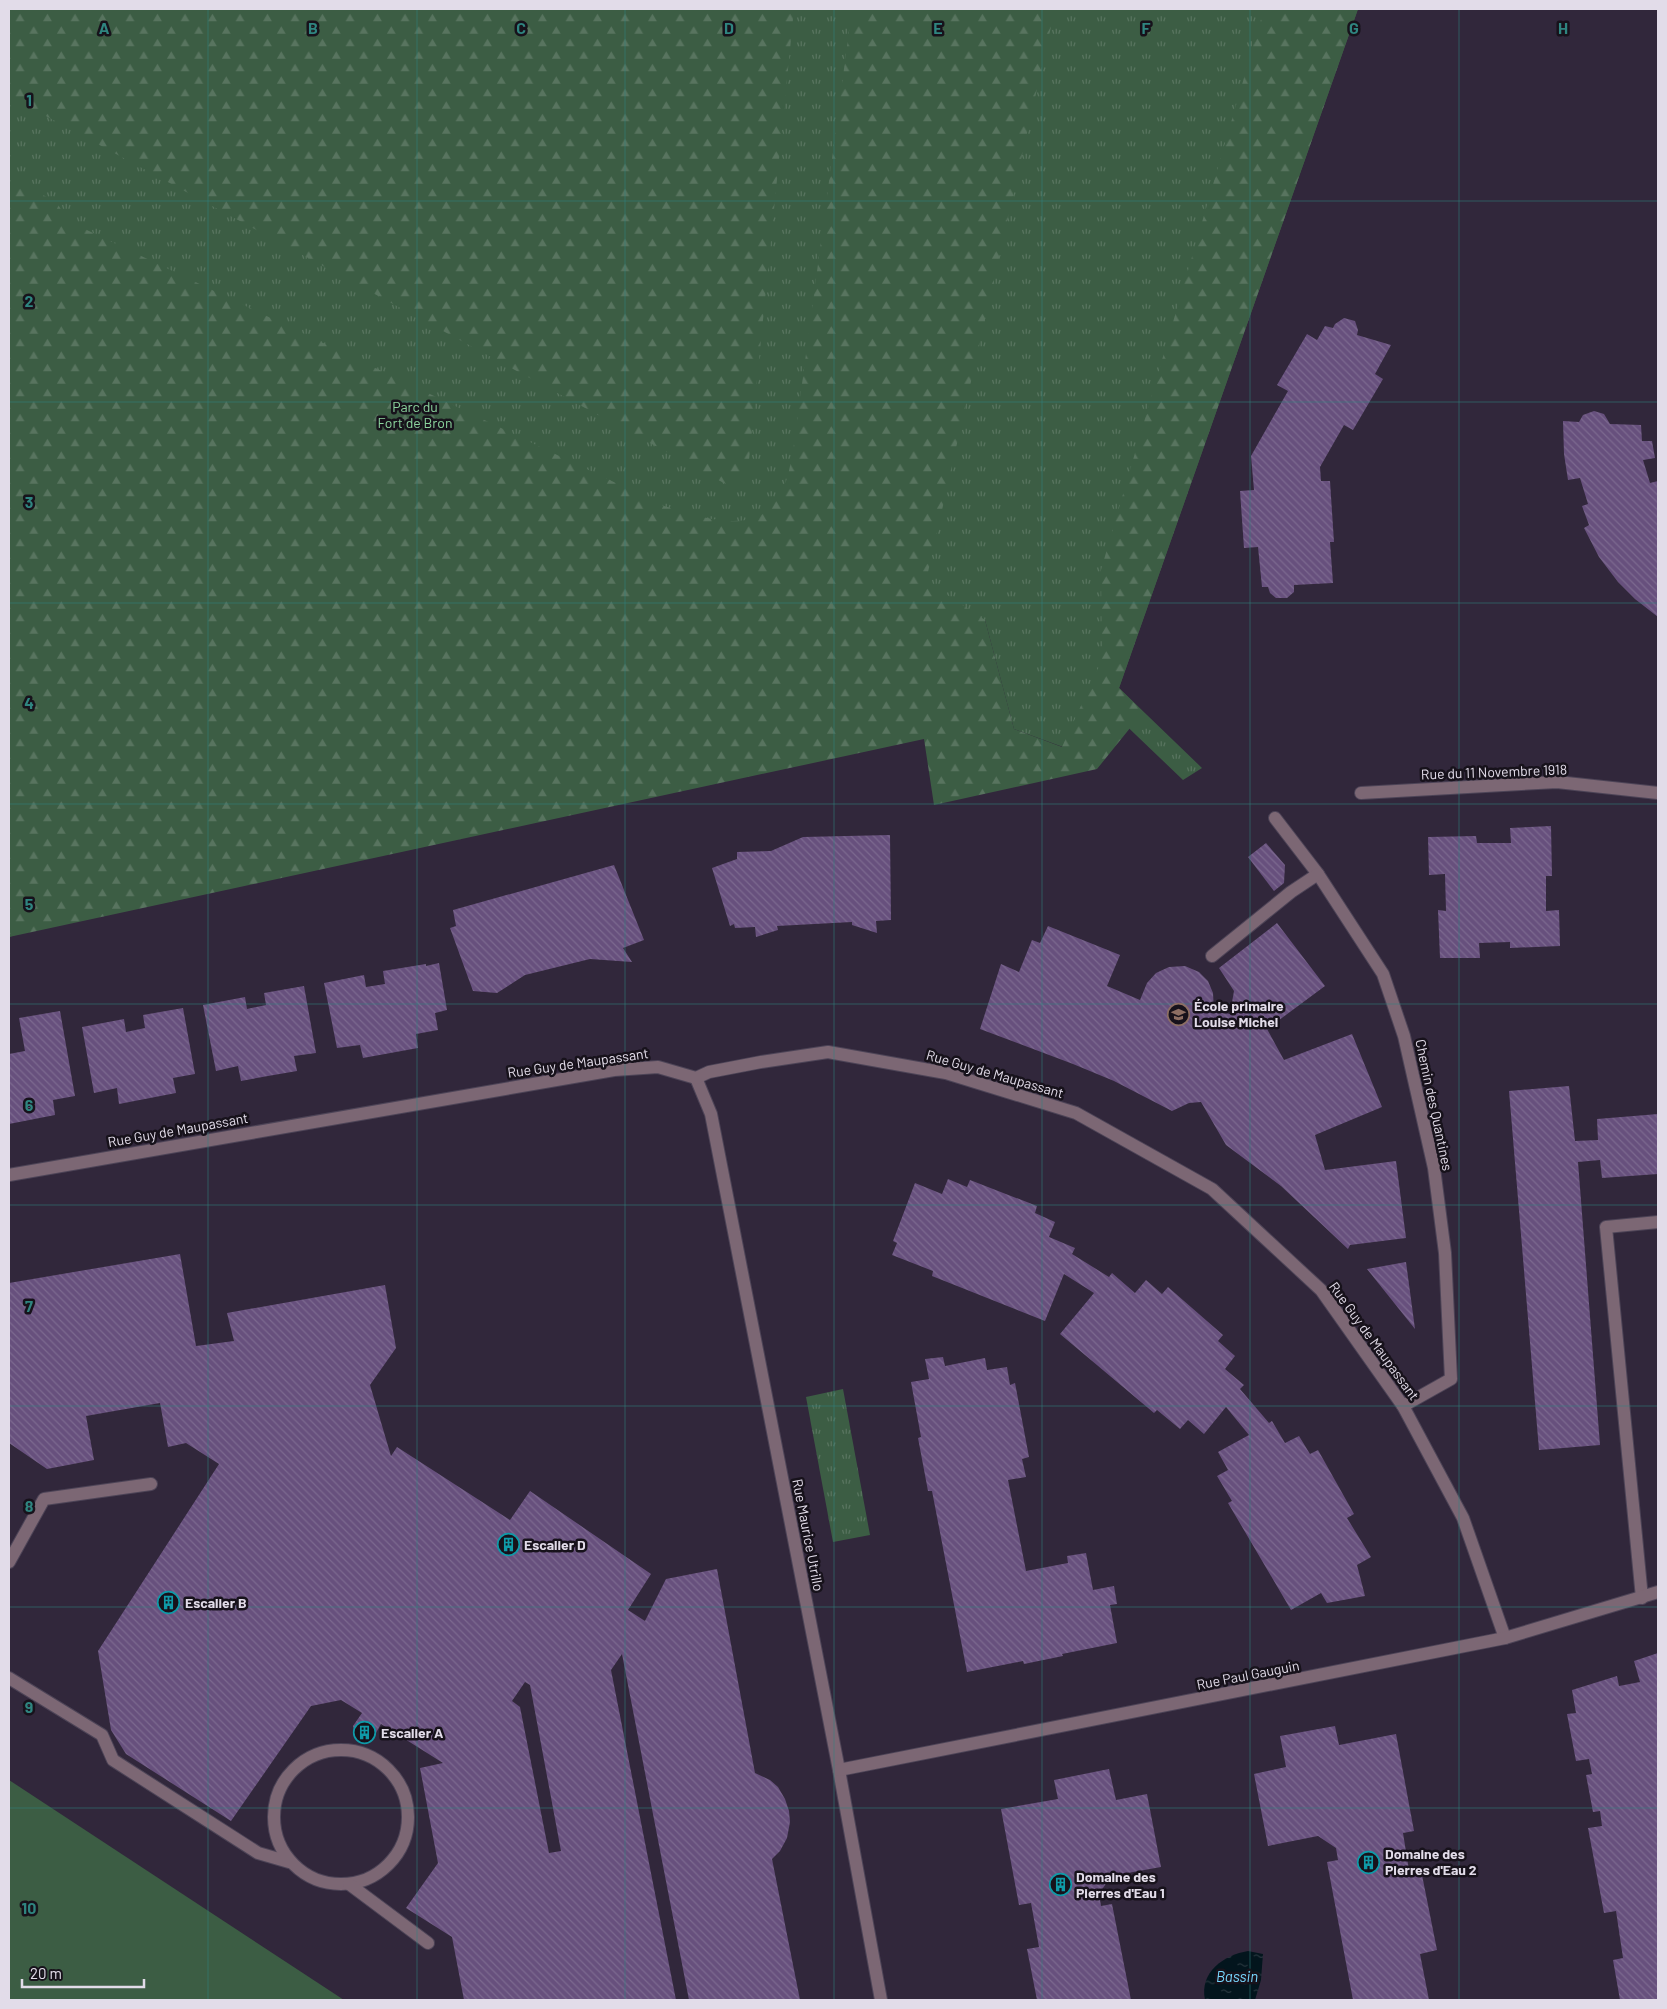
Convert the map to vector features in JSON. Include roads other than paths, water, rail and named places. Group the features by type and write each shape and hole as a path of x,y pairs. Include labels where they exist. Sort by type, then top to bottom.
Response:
{"street":[{"name":"Rue du 11 Novembre 1918","path":"1361,793 1558,782 1658,793"},
{"name":"Chemin des Quantines","path":"1276,818 1318,874 1383,974 1404,1036 1434,1168 1445,1253 1451,1379 1403,1406"},
{"path":"1212,956 1291,892 1318,874"},
{"name":"Rue Guy de Maupassant","path":"9,1175 614,1070 658,1067 696,1078 709,1072 828,1052 946,1073 1076,1112 1212,1189 1321,1290 1403,1406 1463,1518 1506,1638"},
{"name":"Rue Maurice Utrillo","path":"696,1078 711,1114 839,1770 881,2000"},
{"path":"1642,1598 1606,1227 1658,1222"},
{"path":"9,1562 44,1499 151,1484"},
{"name":"Rue Paul Gauguin","path":"839,1770 1506,1638 1658,1592"},
{"path":"9,1678 102,1735 113,1760 258,1853 289,1862 307,1876 327,1883 349,1884 371,1878 390,1865 403,1845 409,1823 407,1800 398,1779 381,1762 360,1752 337,1749 315,1754 297,1766 283,1783 275,1802 274,1823 279,1844 289,1862"},
{"path":"349,1884 428,1943"}],"water":[{"name":"Bassin","path":"1248,1951 1263,1954 1261,1980 1255,2000 1205,2000 1204,1990 1206,1981 1215,1966 1230,1956"}],"place":[{"name":"École primaire Louise Michel","path":"1178,1014"},
{"name":"Escalier D","path":"508,1545"},
{"name":"Escalier B","path":"169,1603"},
{"name":"Escalier A","path":"365,1733"},
{"name":"Domaine des Pierres d'Eau 2","path":"1369,1862"},
{"name":"Domaine des Pierres d'Eau 1","path":"1060,1885"}],"park label":[{"name":"Parc du Fort de Bron","path":"415,416"}]}
